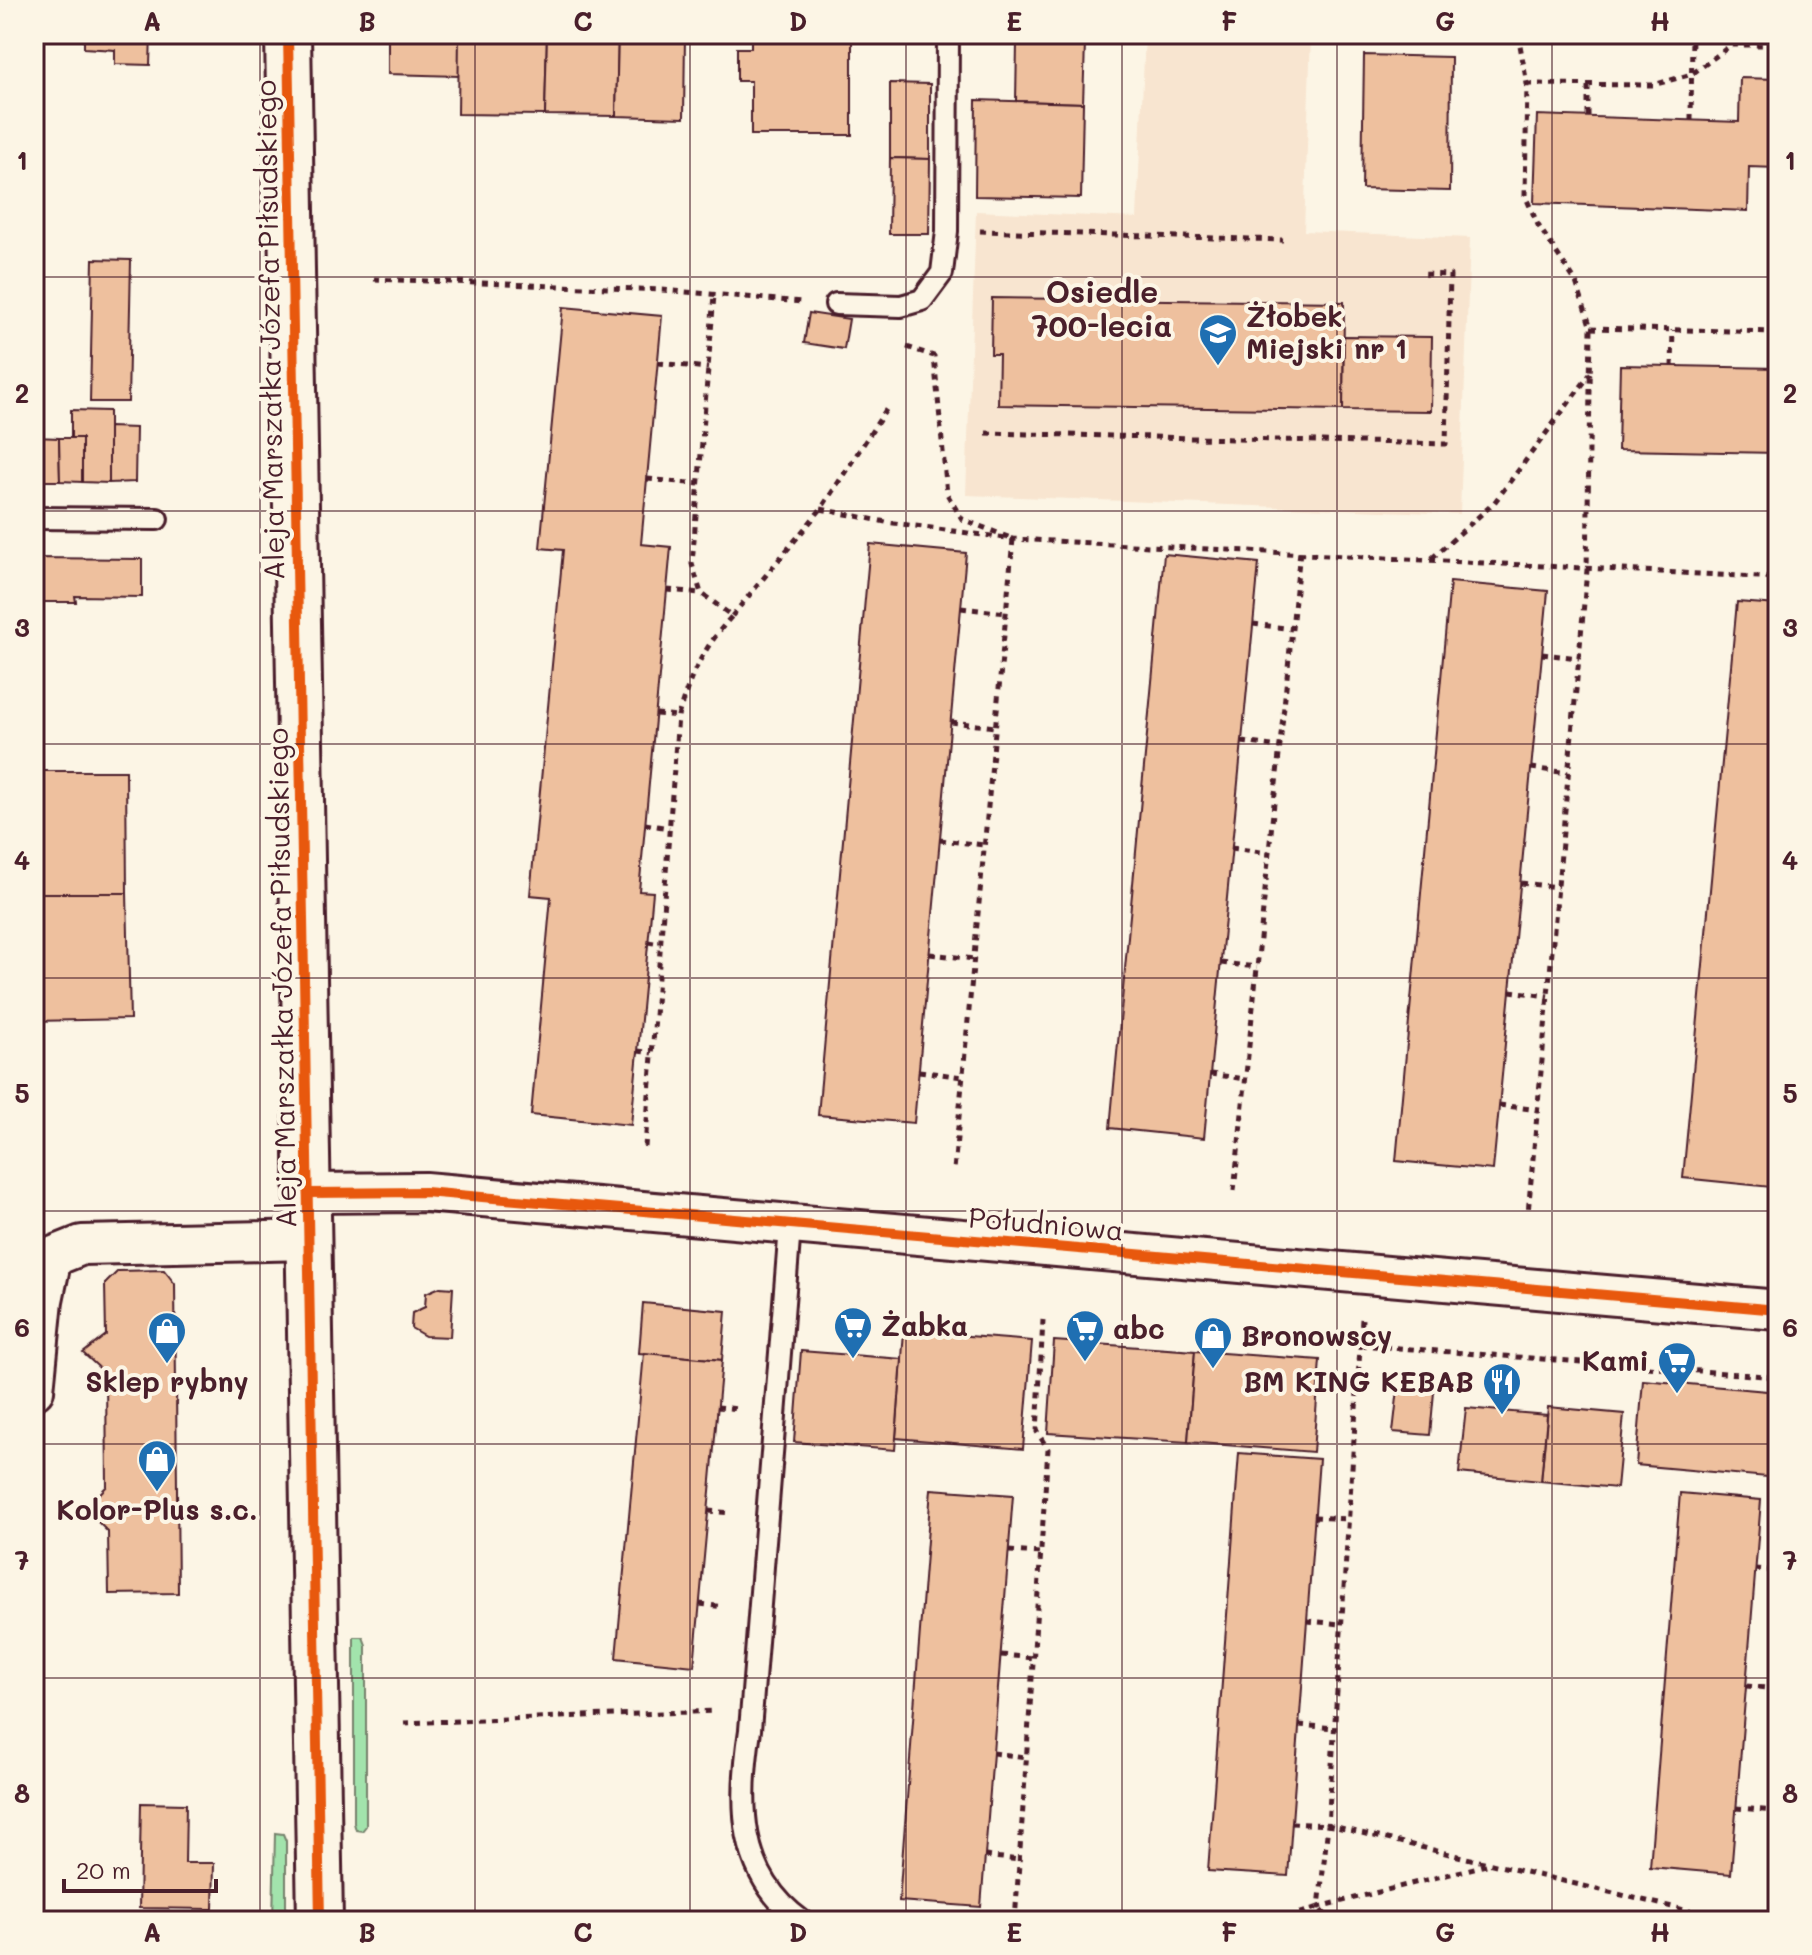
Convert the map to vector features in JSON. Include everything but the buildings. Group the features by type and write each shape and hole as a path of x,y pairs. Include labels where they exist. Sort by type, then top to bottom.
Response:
{"street":[{"name":"Aleja Marszałka Józefa Piłsudskiego","path":"288,34 320,1921"},
{"name":"Południowa","path":"309,1193 425,1192 790,1227 1778,1310"},
{"path":"34,1245 310,1240"},
{"path":"34,1390 43,1300 52,1257 82,1245"}],"lane":[{"path":"836,304 901,306 922,300 934,289 942,273 947,231 948,34"},
{"path":"34,518 157,519"},
{"path":"790,1227 750,1730 743,1778 745,1837 760,1878 802,1921"}],"path":[{"path":"1518,34 1527,84 1525,195 1538,225 1576,282 1591,328 1587,570 1528,1213"},
{"path":"1691,120 1692,34"},
{"path":"1527,84 1653,85 1692,74 1731,45 1778,45"},
{"path":"1588,84 1588,116"},
{"path":"947,231 1283,240"},
{"path":"986,433 1446,444 1450,275 1420,274"},
{"path":"374,279 836,304"},
{"path":"701,593 692,564 714,295"},
{"path":"1591,328 1778,332 1776,368"},
{"path":"1672,367 1673,330"},
{"path":"907,347 934,356 947,494 962,519 1013,539"},
{"path":"658,363 708,368"},
{"path":"1431,559 1494,503 1591,373"},
{"path":"645,1147 678,716 691,673 710,642 821,509 889,405"},
{"path":"647,479 699,484"},
{"path":"821,509 886,522 1013,539 1300,551 1587,570 1778,578"},
{"path":"954,1170 1013,539"},
{"path":"1234,1191 1300,551"},
{"path":"667,590 701,593 732,616"},
{"path":"961,608 1007,613"},
{"path":"1253,624 1292,629"},
{"path":"1542,654 1579,658"},
{"path":"656,714 678,716"},
{"path":"951,722 995,727"},
{"path":"1242,742 1280,747"},
{"path":"1531,768 1568,773"},
{"path":"645,824 669,828"},
{"path":"940,840 984,845"},
{"path":"1231,848 1269,853"},
{"path":"1521,883 1558,887"},
{"path":"648,942 661,944"},
{"path":"930,954 974,959"},
{"path":"1221,963 1257,967"},
{"path":"1510,991 1548,996"},
{"path":"638,1051 652,1053"},
{"path":"919,1071 962,1077"},
{"path":"1210,1074 1245,1079"},
{"path":"1499,1105 1538,1110"},
{"path":"1330,1921 1319,1907 1328,1825 1366,1274"},
{"path":"1015,1921 1048,1449 1037,1432 1043,1320"},
{"path":"1360,1345 1778,1377"},
{"path":"717,1407 739,1409"},
{"path":"708,1511 731,1513"},
{"path":"1314,1517 1348,1519"},
{"path":"1009,1551 1041,1553"},
{"path":"1755,1569 1778,1571"},
{"path":"700,1604 725,1607"},
{"path":"1307,1621 1341,1624"},
{"path":"1001,1655 1034,1658"},
{"path":"1746,1686 1778,1689"},
{"path":"404,1723 717,1711 750,1730"},
{"path":"1299,1725 1335,1728"},
{"path":"993,1753 1026,1757"},
{"path":"1736,1808 1778,1811"},
{"path":"1291,1823 1328,1825 1731,1921"},
{"path":"985,1856 1019,1860"},
{"path":"1277,1921 1319,1907 1490,1864"}],"shaded area":[{"name":"Żłobek Miejski nr 1","path":"1145,34 1311,34 1304,231 1470,238 1460,514 966,495 976,211 1137,218"}],"green space":[{"path":"354,1637 363,1637 366,1645 366,1826 362,1831 356,1830 354,1823"},
{"path":"275,1833 283,1834 286,1841 286,1921 273,1921"}],"cycle path":[{"path":"288,34 320,1921"},
{"path":"309,1193 425,1192 1778,1310"}],"place":[{"name":"Żłobek Miejski nr 1","path":"1218,367"},
{"name":"Żabka","path":"853,1360"},
{"name":"abc","path":"1085,1363"},
{"name":"Sklep rybny","path":"167,1365"},
{"name":"Bronowscy","path":"1213,1370"},
{"name":"Kami","path":"1677,1395"},
{"name":"BM KING KEBAB","path":"1502,1416"},
{"name":"Kolor-Plus s.c.","path":"157,1493"}],"district":[{"name":"Osiedle 700-lecia","path":"1102,310"}]}
